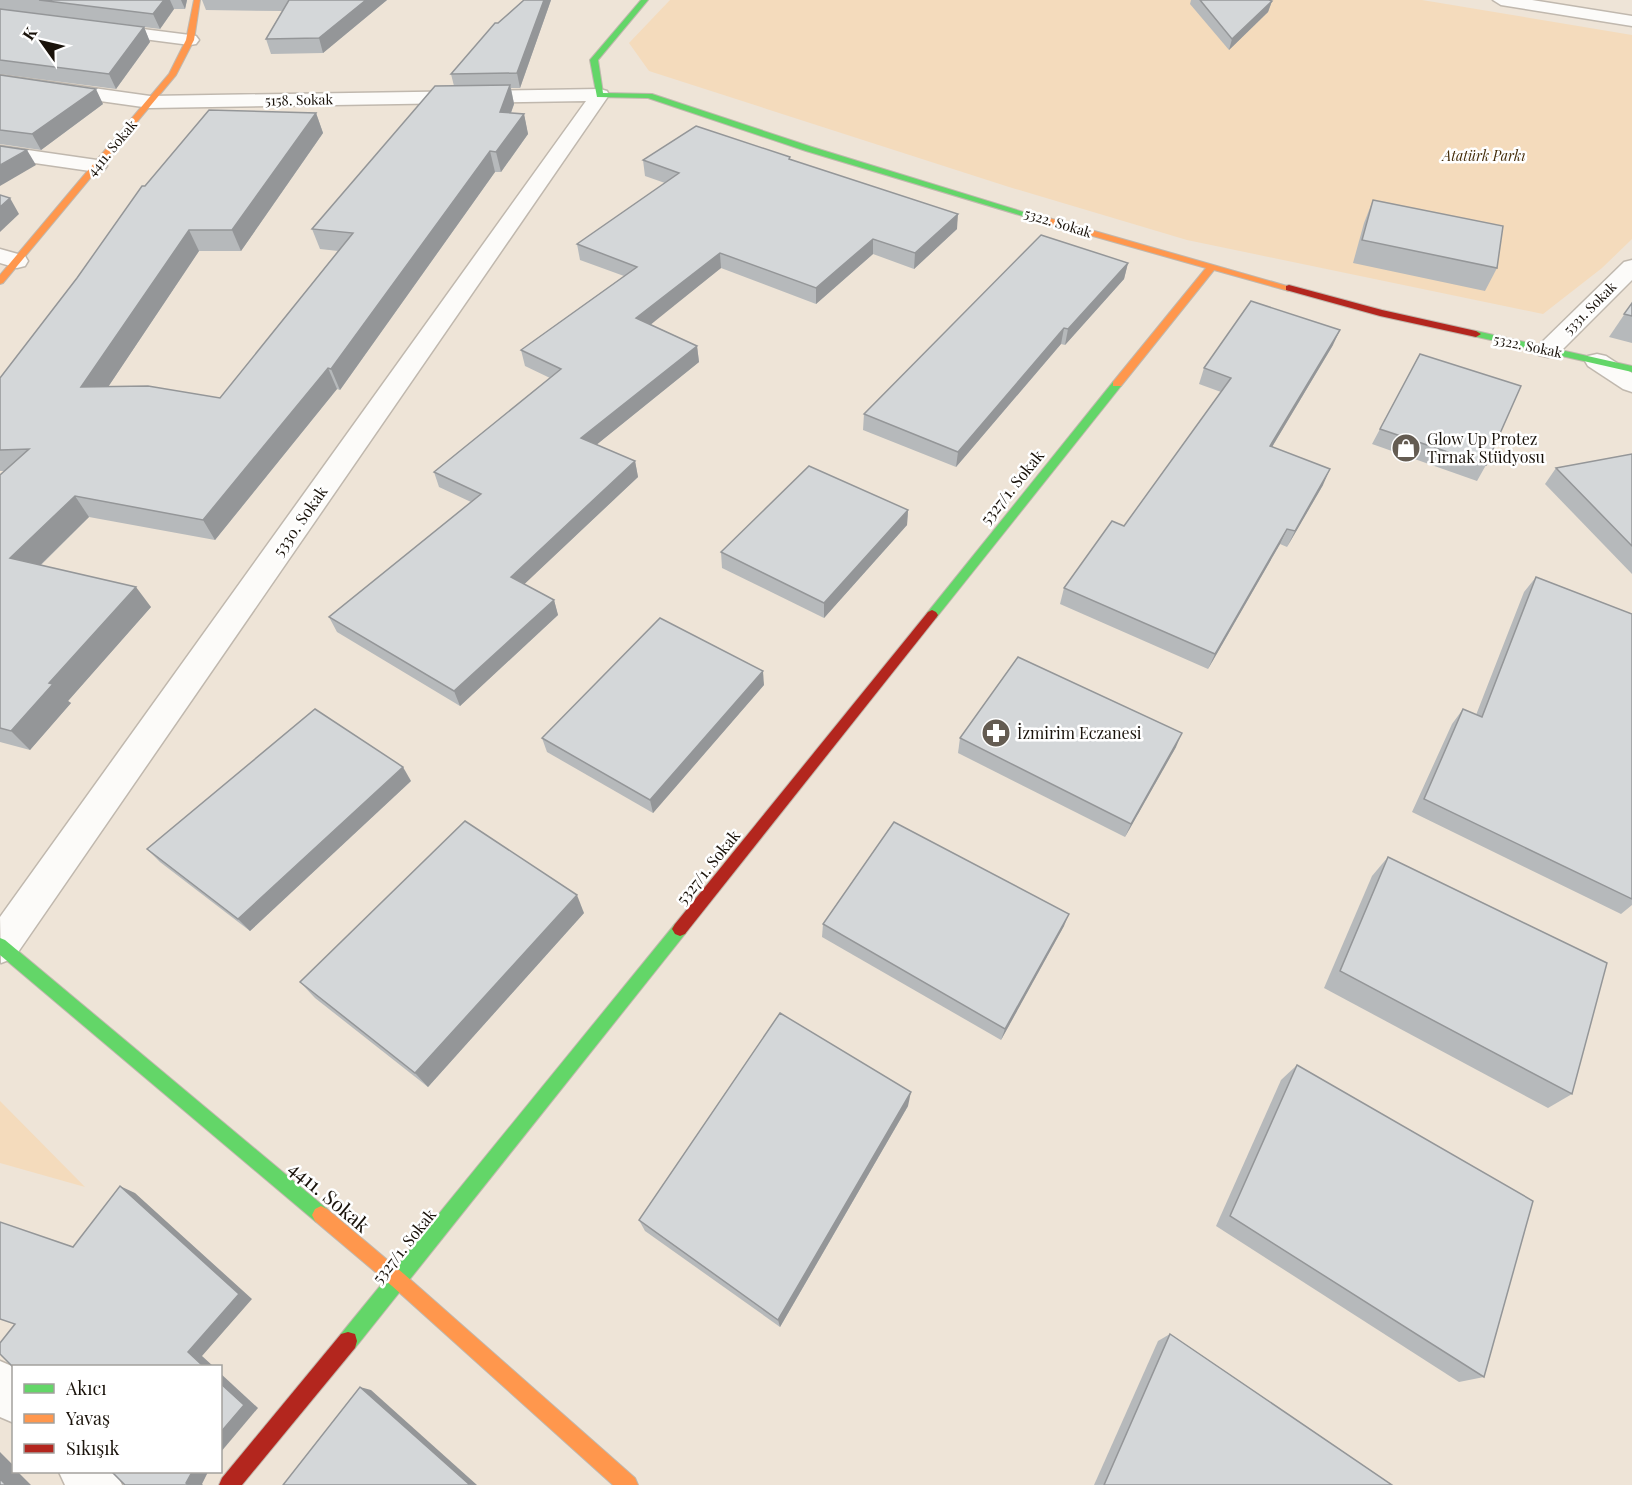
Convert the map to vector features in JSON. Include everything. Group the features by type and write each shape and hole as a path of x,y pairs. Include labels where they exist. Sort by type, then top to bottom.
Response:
{"street":[{"name":"4411. Sokak","path":"0,281 8,258 97,166 172,75 190,40 197,0"},
{"path":"600,95 594,60 645,0"},
{"path":"1501,0 1632,21"},
{"path":"83,26 190,40"},
{"name":"5158. Sokak","path":"0,81 150,102 600,95"},
{"name":"5322. Sokak","path":"600,95 649,96 809,149 1210,267 1380,313 1632,369"},
{"name":"5330. Sokak","path":"0,945 600,95"},
{"path":"0,152 97,166"},
{"name":"5327/1. Sokak","path":"229,1485 398,1280 1210,267"},
{"name":"5331. Sokak","path":"1548,350 1632,267"},
{"path":"1598,361 1632,384"},
{"name":"4411. Sokak","path":"0,945 398,1280 628,1485"},
{"path":"0,1385 12,1397"},
{"path":"85,1473 97,1485"}],"green space":[{"name":"Atatürk Parkı","path":"670,0 1422,0 1632,35 1632,239 1602,268 1543,314 1187,240 1009,187 649,71 629,43"},
{"path":"0,1101 85,1187 0,1163"}],"building":[{"path":"39,0 164,0 153,14"},
{"path":"289,0 366,0 319,38 266,39"},
{"path":"524,0 544,0 517,73 451,74 495,23 498,23"},
{"path":"1200,0 1269,0 1272,1 1232,39"},
{"path":"0,9 144,27 109,74 0,60"},
{"path":"0,75 96,89 32,134 0,130"},
{"path":"510,85 500,112 524,114 496,152 490,151 331,369 328,368 203,520 75,496 10,558 136,587 49,683 53,684 11,731 0,728 0,475 29,449 0,450 0,378 77,278 142,186 145,186 209,110 316,113 232,230 189,230 81,387 148,386 220,398 353,233 312,229 435,86"},
{"path":"696,126 958,214 915,253 873,239 816,288 720,253 636,318 697,346 581,438 635,461 511,577 554,600 454,691 329,617 481,494 434,472 561,369 521,350 637,267 577,244 679,173 643,160"},
{"path":"0,146 27,150 0,165"},
{"path":"0,195 10,198 0,207"},
{"path":"1373,200 1503,226 1497,268 1362,240"},
{"path":"1041,235 1128,263 1068,329 1064,328 958,452 864,414"},
{"path":"1251,301 1340,330 1270,446 1330,469 1295,531 1287,529 1215,654 1064,588 1112,521 1124,526 1231,378 1204,368"},
{"path":"1632,303 1632,316 1624,314"},
{"path":"1420,354 1521,386 1486,465 1380,429"},
{"path":"1632,454 1632,546 1556,468"},
{"path":"809,466 908,510 824,603 721,552"},
{"path":"1536,577 1632,614 1632,899 1424,799 1463,709 1482,717"},
{"path":"660,618 763,671 650,800 542,738"},
{"path":"1018,657 1182,733 1131,824 960,738"},
{"path":"315,709 403,767 238,919 147,849"},
{"path":"465,821 577,895 415,1073 300,982"},
{"path":"894,822 1069,914 1005,1029 823,924"},
{"path":"1388,857 1607,963 1572,1094 1340,971"},
{"path":"780,1013 911,1092 778,1320 639,1220"},
{"path":"1297,1065 1533,1201 1484,1377 1230,1216"},
{"path":"120,1186 239,1294 188,1352 202,1365 12,1366 0,1354 0,1343 15,1324 0,1319 0,1222 73,1247"},
{"path":"1170,1334 1392,1485 1104,1485"},
{"path":"222,1385 244,1405 222,1431"},
{"path":"360,1387 470,1485 283,1485"},
{"path":"113,1473 191,1473 186,1483 189,1485 125,1485"}],"traffic: fast":[{"path":"645,0 594,60 600,95 649,96 809,149 1039,218"},
{"path":"1476,334 1632,369"},
{"path":"932,615 1117,384"},
{"path":"348,1341 680,929"},
{"path":"0,945 321,1215"}],"traffic: slow":[{"path":"0,281 172,75 190,40 197,0"},
{"path":"1039,218 1289,288"},
{"path":"1117,384 1211,267"},
{"path":"321,1215 398,1280 628,1485"}],"traffic: jam":[{"path":"1289,288 1380,313 1476,334"},
{"path":"680,929 932,615"},
{"path":"229,1485 348,1341"}],"place":[{"name":"Glow Up Protez Tırnak Stüdyosu","path":"1406,448"},
{"name":"İzmirim Eczanesi","path":"996,733"}]}
